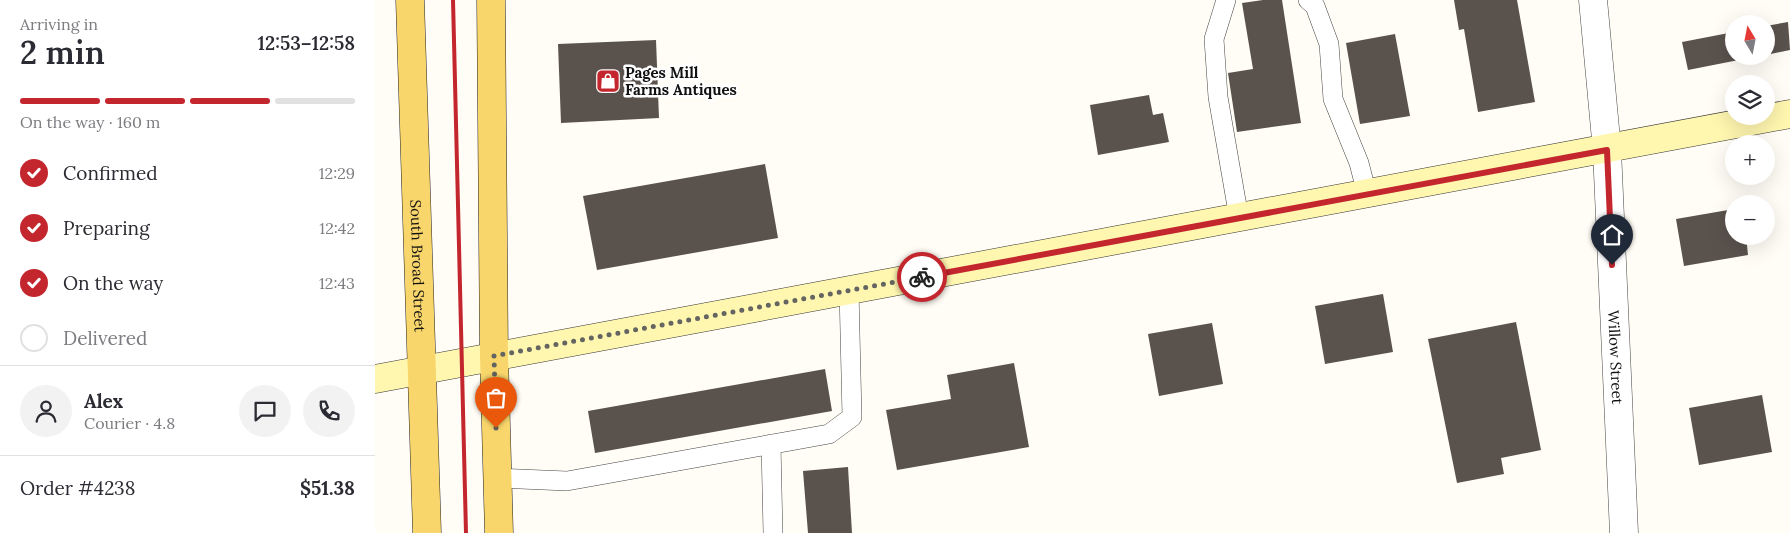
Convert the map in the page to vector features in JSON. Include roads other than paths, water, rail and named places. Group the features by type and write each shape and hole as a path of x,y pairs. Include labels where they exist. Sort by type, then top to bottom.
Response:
{"main road":[{"name":"South Broad Street","path":"410,0 427,533"},
{"path":"491,0 494,356 499,533"}],"street":[{"name":"Willow Street","path":"1593,0 1607,150 1624,533"},
{"path":"375,379 1607,150 1790,114"}],"lane":[{"path":"1227,0 1214,39 1218,97 1239,218"},
{"path":"1308,0 1315,6 1329,44 1333,99 1359,163 1367,194"},
{"path":"497,478 567,481 829,434 852,417 849,290"},
{"path":"771,444 773,533"}],"railway":[{"path":"453,0 466,533"}],"place":[{"name":"Pages Mill Farms Antiques","path":"608,81"}]}
